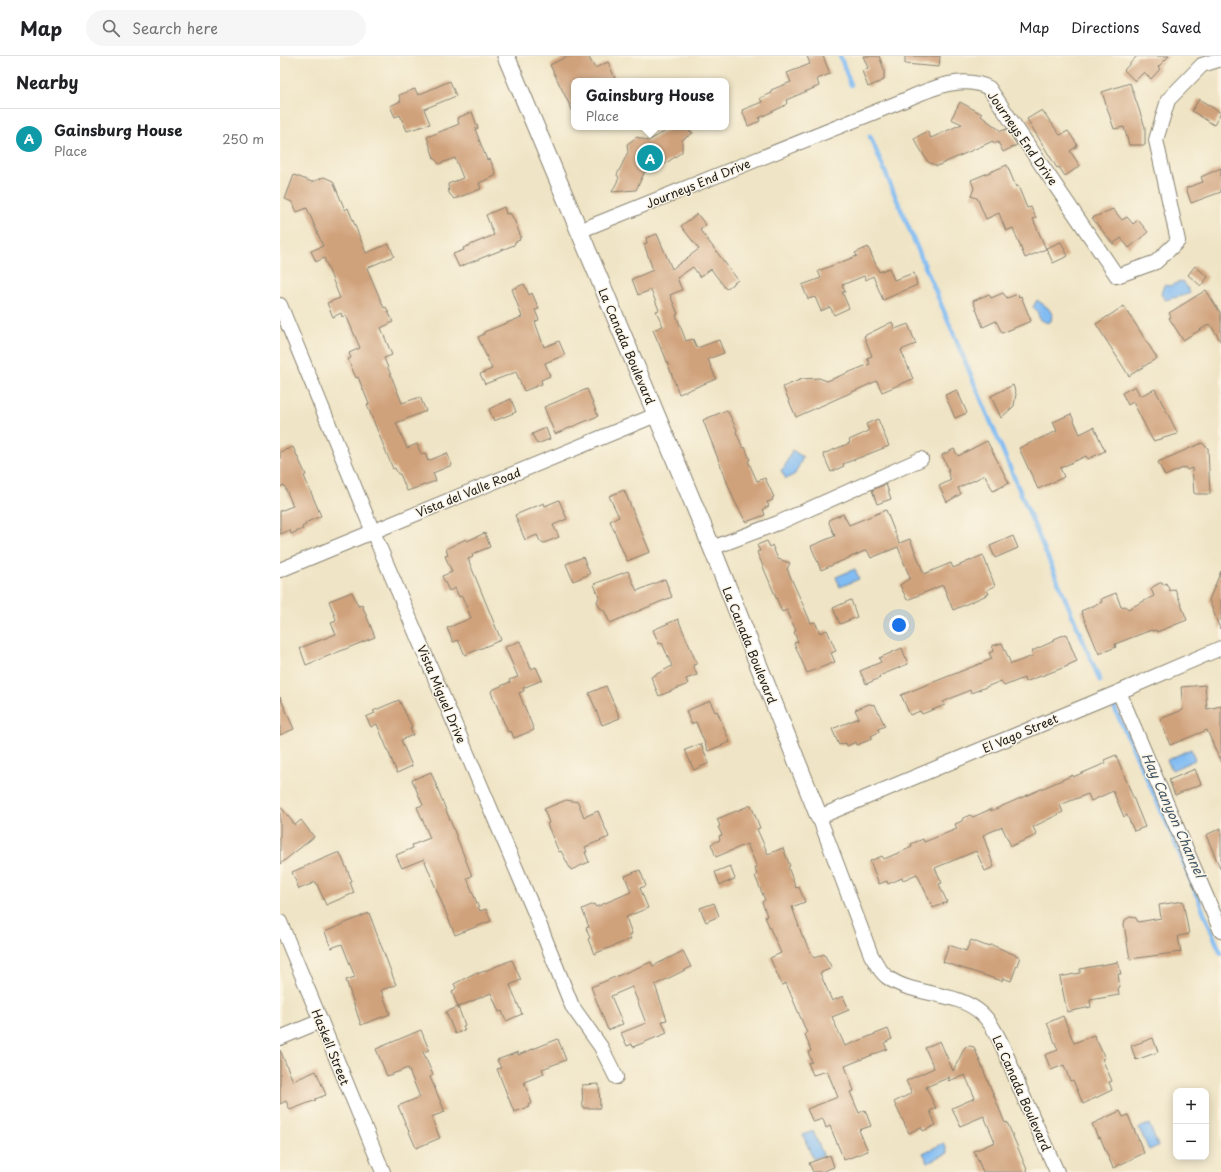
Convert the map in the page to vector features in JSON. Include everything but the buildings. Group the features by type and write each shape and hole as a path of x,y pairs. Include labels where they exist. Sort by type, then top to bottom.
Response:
{"street":[{"name":"La Canada Boulevard","path":"506,56 712,548 871,955 880,970 888,978 911,988 958,999 970,1005 982,1014 1004,1047 1057,1172"},
{"name":"Journeys End Drive","path":"579,231 894,104 941,86 966,81 979,83 989,88 1118,276 1156,262 1178,241 1156,140 1168,100 1202,65 1221,59"},
{"name":"Vista Miguel Drive","path":"280,305 373,532 534,911 572,1006 601,1047 616,1077"},
{"name":"Vista del Valle Road","path":"280,570 656,415"},
{"path":"712,548 792,517 921,459"},
{"name":"El Vago Street","path":"818,817 1221,648"},
{"path":"1119,692 1221,931"},
{"name":"Haskell Street","path":"280,922 382,1172"},
{"path":"280,1038 321,1022"}],"water":[{"path":"1183,281 1190,292 1189,294 1165,300 1161,294 1164,285 1169,286"},
{"path":"1037,300 1048,308 1052,314 1051,321 1048,323 1040,320 1037,311 1033,307"},
{"path":"792,450 803,457 795,474 786,479 781,470 784,468"},
{"path":"855,569 859,579 840,587 836,577"},
{"path":"1191,749 1195,760 1172,770 1167,760"},
{"path":"1149,1124 1158,1146 1149,1150 1139,1128"},
{"path":"813,1131 823,1155 813,1159 803,1135"},
{"path":"944,1143 948,1153 928,1162 923,1153"}],"waterway":[{"path":"840,56 851,85"},
{"path":"870,136 1100,681"},
{"name":"Hay Canyon Channel","path":"1114,707 1166,821 1221,954"}],"place":[{"name":"Gainsburg House","path":"650,158"}]}
